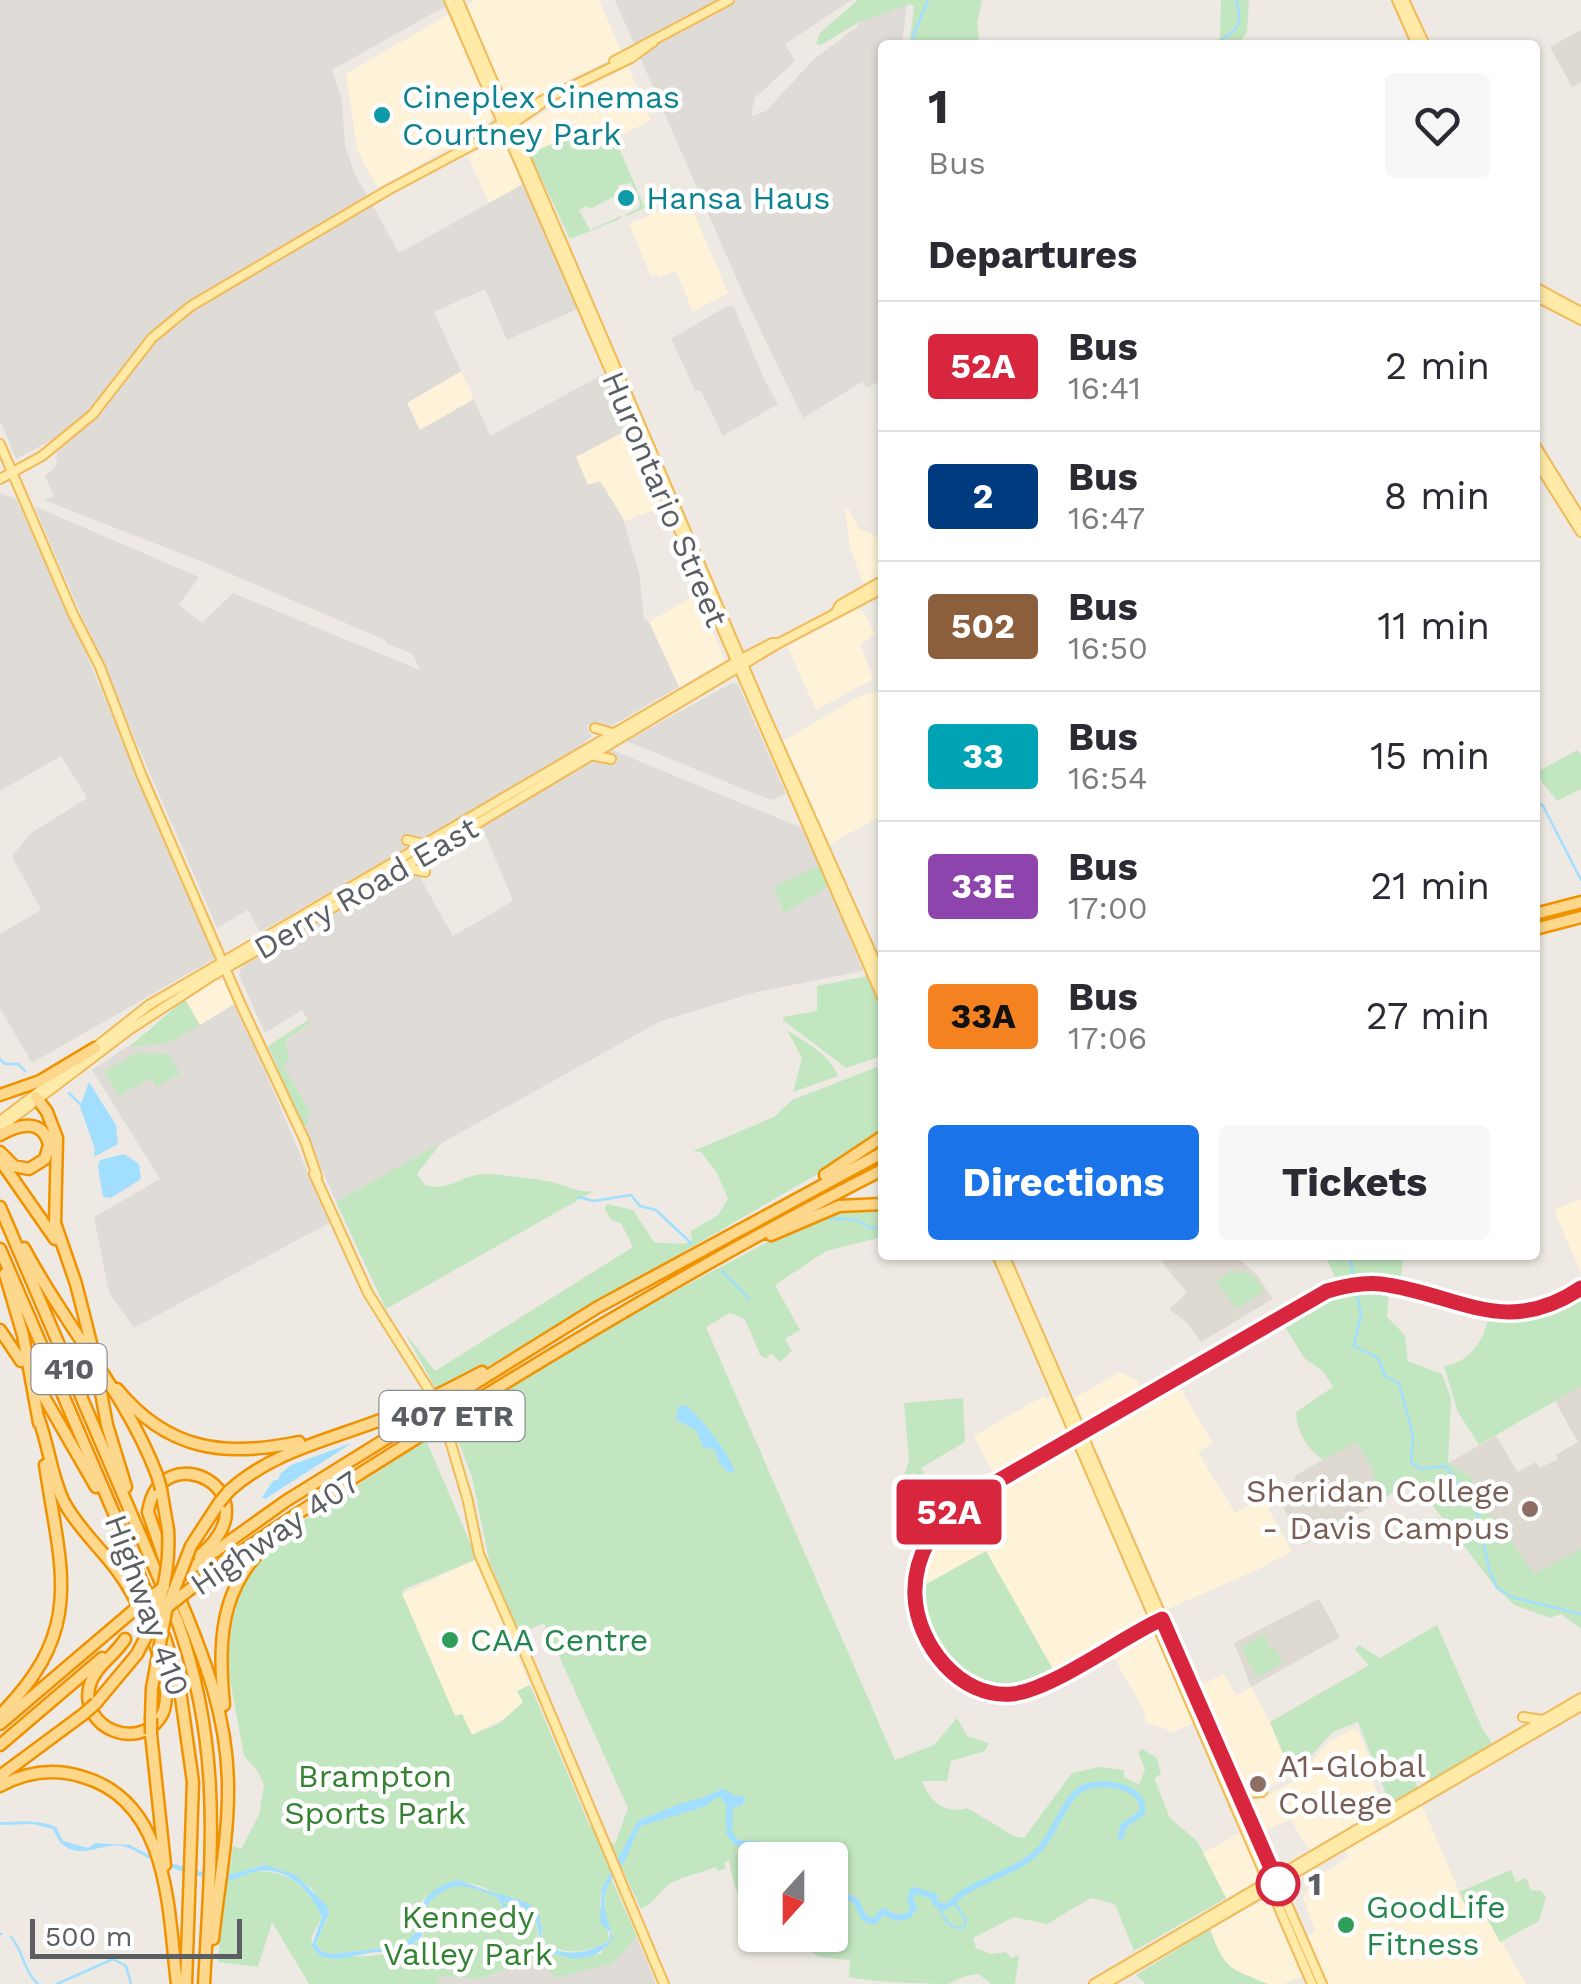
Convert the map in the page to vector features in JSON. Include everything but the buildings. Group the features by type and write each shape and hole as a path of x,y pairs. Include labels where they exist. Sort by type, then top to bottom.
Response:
{"highway":[{"path":"1540,913 1581,902"},
{"path":"1540,928 1581,916"},
{"path":"0,1095 40,1080 95,1048"},
{"path":"0,1776 96,1703 136,1654 163,1591 168,1530 158,1475 88,1346 76,1284 54,1216 58,1138 37,1099"},
{"path":"0,1128 29,1125 42,1131 49,1146 44,1160 30,1169 14,1166 0,1152"},
{"path":"710,1245 878,1140"},
{"name":"Highway 407","path":"0,1724 134,1610 286,1501 598,1306 878,1154"},
{"path":"0,1160 64,1252"},
{"name":"Highway 407","path":"0,1745 56,1694 185,1593 329,1494 522,1372 728,1252 878,1172"},
{"path":"728,1252 829,1209 860,1202 878,1204"},
{"path":"0,1204 39,1277 88,1346 140,1414 162,1430 216,1449 249,1450 339,1435"},
{"name":"Highway 410","path":"0,1204 178,1622 203,1710 212,1778 215,1865"},
{"name":"Highway 410","path":"0,1248 166,1641 180,1690 194,1782 186,1984"},
{"path":"0,1259 23,1335 62,1580 54,1641 40,1669 0,1714"},
{"path":"0,1327 21,1361"},
{"path":"176,1984 159,1851 152,1688 166,1611 191,1546 229,1492 278,1456 404,1411 497,1364 511,1361"},
{"path":"98,1382 114,1450 140,1531"},
{"path":"40,1388 124,1541"},
{"path":"38,1417 61,1496 83,1531 124,1580 166,1680 168,1697 163,1714 150,1728 130,1734 102,1724 88,1697 97,1670 125,1640"},
{"path":"181,1576 217,1538 226,1517 224,1497 216,1486 206,1478 188,1473 161,1483 149,1501 148,1517 212,1681 228,1776"},
{"path":"205,1984 215,1865 228,1776 220,1651 228,1604 242,1574 258,1553 329,1494"},
{"path":"0,1786 43,1772 92,1780 112,1790 132,1808 159,1851"}],"main road":[{"name":"Hurontario Street","path":"449,0 507,124"},
{"name":"Hurontario Street","path":"458,0 507,124 878,988"},
{"path":"0,476 44,452 93,414 140,352 191,306 612,62 728,0"},
{"path":"1401,0 1415,40"},
{"path":"1401,0 1423,40"},
{"path":"1540,289 1581,312"},
{"path":"1540,299 1581,320"},
{"path":"1,434 32,515 368,1293 429,1390 446,1427 479,1554 664,1984"},
{"path":"0,444 13,469"},
{"path":"1540,452 1581,519"},
{"path":"1540,467 1581,532"},
{"path":"836,612 840,605 878,583"},
{"path":"740,667 878,591"},
{"name":"Hurontario Street","path":"740,667 878,968"},
{"name":"Derry Road East","path":"571,762 735,676 740,667"},
{"name":"Derry Road East","path":"37,1099 149,1005 402,868 616,732 740,667"},
{"path":"595,728 616,732"},
{"path":"590,755 611,759"},
{"name":"Derry Road East","path":"0,1128 129,1030 212,976 239,952 449,836"},
{"path":"407,840 429,844"},
{"path":"402,868 424,872"},
{"path":"186,872 246,1011"},
{"path":"222,948 239,952"},
{"path":"212,976 231,982"},
{"path":"1002,1260 1273,1882 1312,1984"},
{"path":"1121,1532 1236,1789 1263,1860 1252,1894"},
{"path":"1439,1785 1543,1720 1581,1702"},
{"path":"1094,1984 1340,1846 1581,1702"},
{"path":"1523,1716 1543,1720"},
{"path":"1236,1789 1262,1792"},
{"path":"1280,1900 1292,1871 1345,1835 1392,1812"},
{"path":"1340,1846 1345,1835"},
{"path":"1263,1860 1292,1871"},
{"path":"1252,1894 1280,1900"},
{"path":"1297,1939 1322,1984"},
{"path":"1105,1984 1138,1960"}],"shaded area":[{"path":"0,0 443,0 446,6 332,70 342,100 345,146 354,172 399,253 523,184 580,308 507,340 485,289 434,312 461,371 407,403 420,430 474,399 490,436 605,373 629,429 576,457 588,485 600,481 623,518 639,573 644,619 649,622 679,687 606,729 586,725 592,736 574,752 260,932 248,910 217,928 34,506 199,577 179,605 202,623 233,593 420,670 413,654 385,640 44,500 54,496 45,476 56,466 52,440 16,459 0,421"},
{"path":"475,0 599,0 622,53 509,109 467,5"},
{"path":"615,0 852,0 785,44 795,61 755,98 753,116 766,111 814,59 858,26 860,18 896,10 907,3 903,40 878,40 878,382 867,388 862,382 803,418 745,298"},
{"path":"449,14 493,114 490,123 381,187 376,186 357,149 346,74"},
{"path":"1581,30 1581,82 1572,87 1550,47"},
{"path":"628,66 651,120 598,148 588,127 530,154 519,126"},
{"path":"500,137 523,184 489,203 468,156"},
{"path":"689,201 728,293 693,312 676,271 658,278 656,274 651,276 629,224"},
{"path":"727,306 734,307 778,404 723,436 671,339"},
{"path":"461,371 474,399 420,430 407,403"},
{"path":"628,429 661,503 660,508 624,521 588,485 575,457"},
{"path":"0,493 16,499 59,590 215,958 32,1063 0,1008 0,934 41,910 12,856 31,833 87,798 61,756 0,791"},
{"path":"849,509 859,529 878,537 878,578 870,583 863,582 850,547 845,510"},
{"path":"697,594 725,661 679,687 649,622"},
{"path":"858,609 863,611 875,634 860,644 873,679 816,710 787,646"},
{"path":"732,683 738,684 786,794 771,800 626,741"},
{"path":"878,692 878,817 829,845 783,741 862,695"},
{"path":"612,750 802,828 820,865 774,887 784,912 829,886 863,971 757,992 661,1021 336,1202 303,1126 310,1113 283,1066 285,1040 308,1025 308,1020 302,1010 265,1033 239,975 242,966 409,870 417,872 453,936 513,901 481,824 559,776"},
{"path":"217,980 227,982 236,1003 200,1025 185,999"},
{"path":"236,1003 329,1223 134,1328 109,1293 94,1217 160,1179 92,1070 131,1044 164,1040 200,1025"},
{"path":"1581,1199 1581,1273 1554,1210"},
{"path":"1240,1260 1258,1276 1273,1299 1201,1342 1186,1322 1169,1309 1187,1293 1162,1262"},
{"path":"1120,1372 1137,1380 1142,1389 1090,1419 1082,1417 1075,1397"},
{"path":"1178,1384 1213,1443 1198,1452 1235,1513 1262,1497 1291,1551 1166,1610 1091,1438"},
{"name":"Sheridan College - Davis Campus","path":"1581,1386 1581,1605 1546,1596 1448,1463 1496,1436 1518,1472 1536,1462 1540,1468 1558,1459 1556,1455 1578,1442 1555,1401"},
{"path":"1054,1395 1068,1431 1066,1437 995,1477 974,1436 1044,1396 1046,1400"},
{"path":"1356,1441 1372,1467 1378,1503 1303,1545 1282,1505 1296,1475"},
{"path":"1075,1446 1150,1618 1054,1671 986,1551 921,1587 936,1540 954,1516"},
{"path":"477,1559 530,1685 518,1691 523,1702 509,1716 471,1735 455,1717 402,1594"},
{"path":"1319,1599 1340,1637 1251,1687 1234,1643"},
{"path":"1154,1634 1193,1723 1174,1732 1146,1723 1144,1711 1112,1654"},
{"path":"1224,1674 1236,1696 1251,1687 1292,1776 1247,1798 1196,1687"},
{"path":"1352,1729 1358,1731 1370,1759 1373,1783 1385,1806 1311,1849 1291,1819 1262,1832 1251,1809 1253,1803 1296,1780 1328,1743"},
{"path":"1421,1803 1471,1919 1484,1912 1526,1984 1326,1984 1308,1937 1315,1931 1303,1897 1314,1879 1348,1857 1345,1850"},
{"path":"1241,1832 1259,1871 1258,1878 1226,1898 1203,1853"},
{"path":"1266,1899 1303,1976 1283,1984 1268,1984 1230,1968 1221,1959 1210,1929"},
{"path":"637,1937 656,1984 437,1984 440,1976 481,1979 537,1957 581,1971 613,1963"}],"green space":[{"path":"858,0 982,0 977,24 979,40 910,40 914,7 911,4 859,22 821,45 816,44 820,33"},
{"path":"1221,0 1249,0 1247,32 1241,40 1217,40"},
{"path":"588,127 598,148 615,139 644,206 683,190 627,216 640,203 631,183 618,185 620,193 590,209 587,206 579,210 590,230 621,216 620,219 570,239 530,154"},
{"path":"1577,750 1581,755 1581,789 1557,801 1542,782 1540,770"},
{"path":"820,865 829,886 784,913 774,887"},
{"path":"867,976 878,1000 878,1057 846,1068 783,1020 817,1011 817,986"},
{"path":"185,999 200,1025 168,1043 129,1047"},
{"path":"308,1020 309,1024 285,1040 290,1059 283,1066 311,1113 306,1117 306,1126 302,1125 268,1046"},
{"path":"787,1030 823,1055 838,1076 793,1092 802,1058"},
{"path":"136,1053 169,1054 180,1074 156,1087 151,1078 119,1096 104,1072"},
{"path":"878,1067 878,1136 491,1364 437,1391 405,1333 435,1371 633,1247 621,1223 611,1220 605,1209 607,1204 633,1210 654,1242 692,1242 691,1231 718,1215 728,1199 717,1173 701,1152 693,1151 774,1117 792,1100"},
{"path":"441,1143 417,1174 425,1185 443,1186 493,1174 594,1191 386,1309 336,1202"},
{"name":"Brampton Sports Park","path":"843,1208 878,1210 878,1238 826,1251 775,1285 800,1330 785,1339 792,1351 780,1362 771,1353 766,1359 760,1355 745,1319 730,1313 706,1327 895,1760 934,1745 957,1718 967,1736 989,1743 985,1751 951,1761 947,1781 922,1781 925,1788 945,1808 967,1808 1024,1838 1072,1773 1099,1767 1124,1770 1124,1777 1139,1785 1145,1769 1138,1752 1142,1749 1157,1758 1161,1774 1154,1778 1170,1818 1197,1841 1226,1898 1134,1951 1115,1904 1091,1898 1047,1924 1014,1917 973,1938 976,1948 991,1954 1006,1952 1011,1958 1019,1955 1015,1984 991,1984 979,1974 948,1984 849,1977 850,1960 819,1957 812,1952 848,1952 848,1842 738,1842 738,1892 729,1860 724,1863 726,1868 718,1871 715,1867 671,1883 641,1909 619,1862 602,1888 600,1905 610,1940 593,1948 561,1950 544,1944 537,1917 513,1917 483,1887 459,1883 422,1901 420,1928 399,1950 331,1954 321,1951 316,1942 327,1919 312,1888 264,1865 223,1877 230,1869 233,1846 241,1849 259,1815 264,1785 244,1756 227,1664 244,1578 280,1536 426,1440 477,1559 405,1589 402,1594 455,1716 462,1714 472,1735 500,1723 523,1702 517,1691 530,1685 589,1824 615,1844 628,1808 544,1623 519,1634 489,1560 472,1477 452,1425 547,1364 776,1238"},
{"path":"1327,1260 1403,1260 1400,1281 1373,1277 1337,1281"},
{"path":"1243,1271 1255,1277 1264,1291 1237,1309 1216,1281 1229,1272"},
{"path":"1361,1289 1389,1291 1387,1317 1405,1335 1408,1361 1442,1374 1451,1398 1448,1463 1471,1477 1475,1496 1534,1574 1581,1549 1581,1629 1561,1614 1550,1618 1514,1605 1412,1479 1378,1503 1372,1467 1356,1442 1323,1460 1307,1445 1296,1412 1333,1387 1323,1371 1305,1359 1282,1322 1333,1296"},
{"path":"1581,1296 1581,1386 1479,1445 1458,1412 1444,1366 1469,1355 1489,1317 1536,1315"},
{"path":"963,1398 965,1442 921,1468 929,1482 922,1486 914,1473 903,1479 909,1460 904,1403"},
{"path":"986,1551 1054,1671 1019,1686 987,1685 959,1670 936,1639 923,1608 921,1587"},
{"path":"1437,1625 1493,1745 1427,1783 1414,1754 1406,1761 1418,1788 1390,1804 1358,1722 1333,1732 1292,1776 1270,1722 1369,1665 1355,1650 1359,1645 1380,1658"},
{"path":"1264,1634 1270,1649 1275,1647 1283,1663 1257,1677 1241,1648"},
{"path":"1511,1870 1516,1882 1526,1878 1531,1890 1541,1891 1546,1897 1539,1921 1500,1942 1484,1913 1472,1920 1459,1892"},
{"name":"Kennedy Valley Park","path":"255,1871 288,1877 311,1897 322,1917 311,1938 315,1952 355,1957 408,1947 423,1936 426,1908 434,1896 451,1887 470,1886 497,1897 516,1922 536,1920 539,1943 558,1955 601,1954 613,1934 605,1906 611,1878 637,1937 613,1963 556,1978 537,1957 480,1979 441,1976 437,1984 309,1984 272,1922 258,1967 218,1962 223,1881"},
{"path":"1210,1929 1230,1966 1268,1984 1146,1984 1136,1975"}],"water":[{"path":"89,1082 116,1125 118,1144 94,1157 95,1149 80,1107"},
{"path":"124,1154 139,1164 141,1179 111,1198 103,1197 100,1160"},
{"path":"685,1405 714,1437 734,1472 728,1472 719,1462 715,1450 703,1447 696,1430 676,1420 678,1407"},
{"path":"352,1443 265,1499 262,1497 291,1465"},
{"path":"720,1793 746,1797 742,1805 733,1808 732,1839 726,1826 726,1804 718,1796 706,1806 641,1826 604,1899 613,1938 598,1953 580,1958 561,1956 541,1947 536,1920 512,1922 497,1897 460,1886 444,1891 427,1905 422,1936 404,1951 332,1959 317,1953 312,1945 322,1917 317,1908 298,1883 280,1873 258,1871 231,1880 213,1880 161,1864 126,1847 73,1850 60,1842 53,1829 33,1824 0,1825 42,1823 56,1827 63,1841 88,1848 95,1843 130,1845 159,1860 220,1877 265,1865 296,1875 327,1906 329,1913 316,1943 321,1951 331,1954 399,1950 420,1928 417,1921 425,1899 436,1889 458,1880 500,1895 513,1917 537,1917 542,1926 541,1941 558,1950 575,1952 610,1940 610,1932 600,1922 602,1888 638,1821"}],"waterway":[{"path":"913,40 928,0"},
{"path":"1222,40 1238,23 1236,0"},
{"path":"1540,803 1581,880"},
{"path":"0,1059 5,1064 18,1064 25,1071"},
{"path":"69,1093 80,1104"},
{"path":"578,1197 594,1201 631,1195 640,1206 656,1210 691,1243"},
{"path":"826,1218 857,1220 878,1228"},
{"path":"1350,1260 1361,1314 1354,1346 1378,1358 1385,1376 1399,1383 1413,1438 1411,1462 1420,1469 1446,1466 1477,1513 1497,1588 1511,1597 1581,1614"},
{"path":"722,1271 749,1299"},
{"path":"848,1897 856,1901 864,1918 874,1922 883,1911 897,1918 908,1916 914,1908 910,1900 913,1890 934,1896 935,1903 945,1907 972,1887 1030,1858 1044,1845 1070,1799 1091,1785 1122,1787 1138,1796 1142,1813 1123,1826 1121,1837"},
{"path":"705,1800 722,1792 730,1796"},
{"path":"729,1833 738,1843"},
{"path":"500,1897 527,1906 537,1918"},
{"path":"939,1907 952,1926 964,1927 966,1920 954,1902"},
{"path":"11,1937 38,1984"},
{"path":"57,1984 113,1959 126,1966 131,1984"}],"bus line":[{"name":"52A","path":"1278,1884 1162,1619 1031,1690 1006,1694 978,1689 960,1680 940,1659 919,1618 916,1577 931,1535 954,1507 1327,1291 1380,1284 1510,1312 1544,1308 1581,1288"}],"place":[{"name":"Cineplex Cinemas Courtney Park","path":"382,115"},
{"name":"Hansa Haus","path":"626,198"},
{"name":"Sheridan College - Davis Campus","path":"1530,1509"},
{"name":"CAA Centre","path":"450,1640"},
{"name":"A1-Global College","path":"1258,1784"},
{"name":"1","path":"1278,1884"},
{"name":"GoodLife Fitness","path":"1346,1925"}]}
